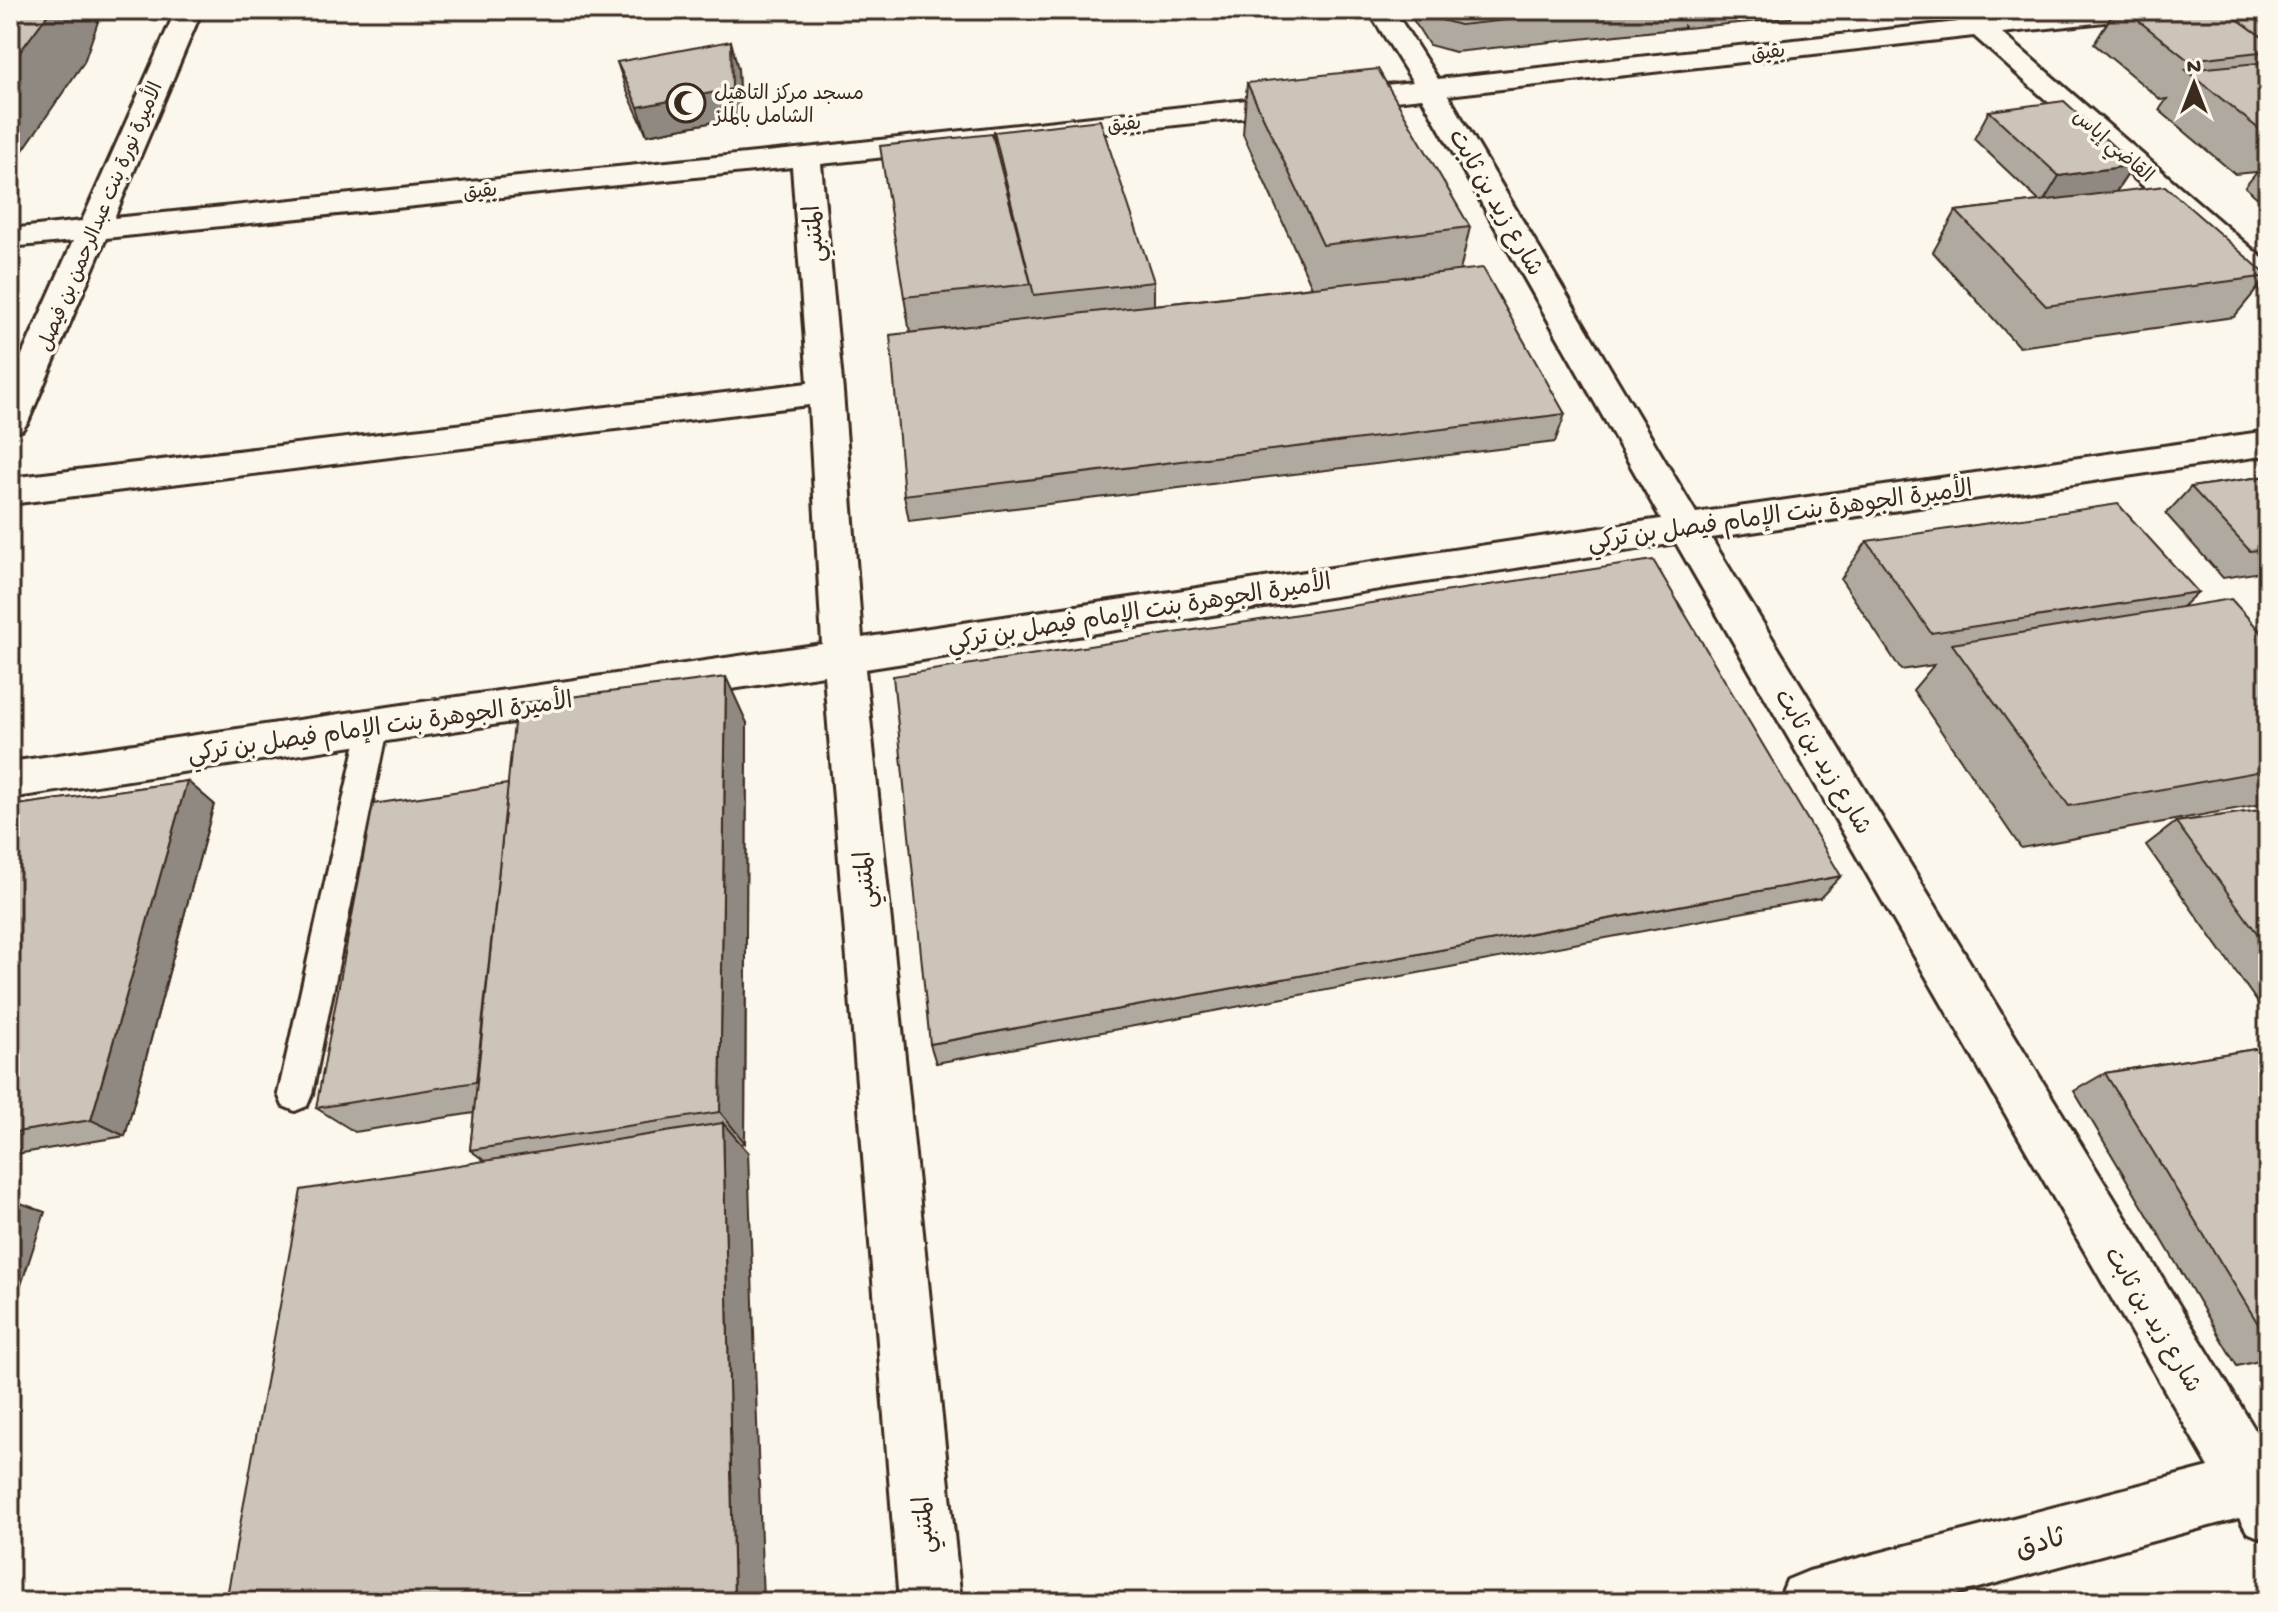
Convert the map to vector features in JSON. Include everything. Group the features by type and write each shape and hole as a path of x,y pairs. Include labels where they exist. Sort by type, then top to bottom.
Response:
{"street":[{"name":"الأميرة نورة بنت عبدالرحمن بن فيصل","path":"10,422 189,10"},
{"name":"شارع زيد بن ثابت","path":"1381,10 1431,89 1685,527 2263,1492"},
{"name":"بقيق","path":"10,238 806,157 1431,89 1969,18 2142,10"},
{"name":"القاضي إياس","path":"1969,18 2268,280"},
{"name":"المتنبي","path":"806,157 826,392 843,657 930,1602"},
{"path":"10,491 826,392"},
{"name":"الأميرة الجوهرة بنت الإمام فيصل بن تركي","path":"10,780 373,729 1685,527 2268,443"},
{"path":"2061,472 2092,508"},
{"name":"ثادق","path":"1809,1602 2263,1492"}],"lane":[{"path":"295,1094 373,729"}],"building":[{"path":"10,10 51,10 10,65"},
{"path":"1429,10 1601,10 1460,25 1434,18"},
{"path":"2125,10 2225,10 2268,41 2268,51 2188,60"},
{"path":"2225,10 2268,10 2268,41"},
{"path":"731,41 732,89 638,107 617,62"},
{"path":"2268,62 2268,134 2186,70"},
{"path":"1378,69 1470,227 1323,245 1247,83"},
{"path":"2064,101 2134,165 2059,176 1989,111"},
{"path":"1100,120 1154,282 1034,295 994,132"},
{"path":"992,134 1031,284 904,297 880,146"},
{"path":"2165,186 2268,276 2046,306 1956,211"},
{"path":"1483,268 1565,414 904,495 890,335"},
{"path":"2268,476 2268,549 2250,551 2191,487"},
{"path":"2118,504 2198,592 1931,633 1867,541"},
{"path":"1653,560 1841,876 930,1044 893,676"},
{"path":"2231,599 2268,640 2268,770 2069,806 1952,644"},
{"path":"726,677 720,1112 470,1150 516,704"},
{"path":"187,781 91,1120 10,1133 10,806"},
{"path":"508,784 476,1082 316,1108 373,804"},
{"path":"2268,809 2268,948 2176,822"},
{"path":"2268,1047 2268,1340 2105,1073"},
{"path":"723,1123 734,1602 226,1602 301,1190"}],"place":[{"name":"مسجد مركز التاهيل الشامل بالملز","path":"686,103"}]}
